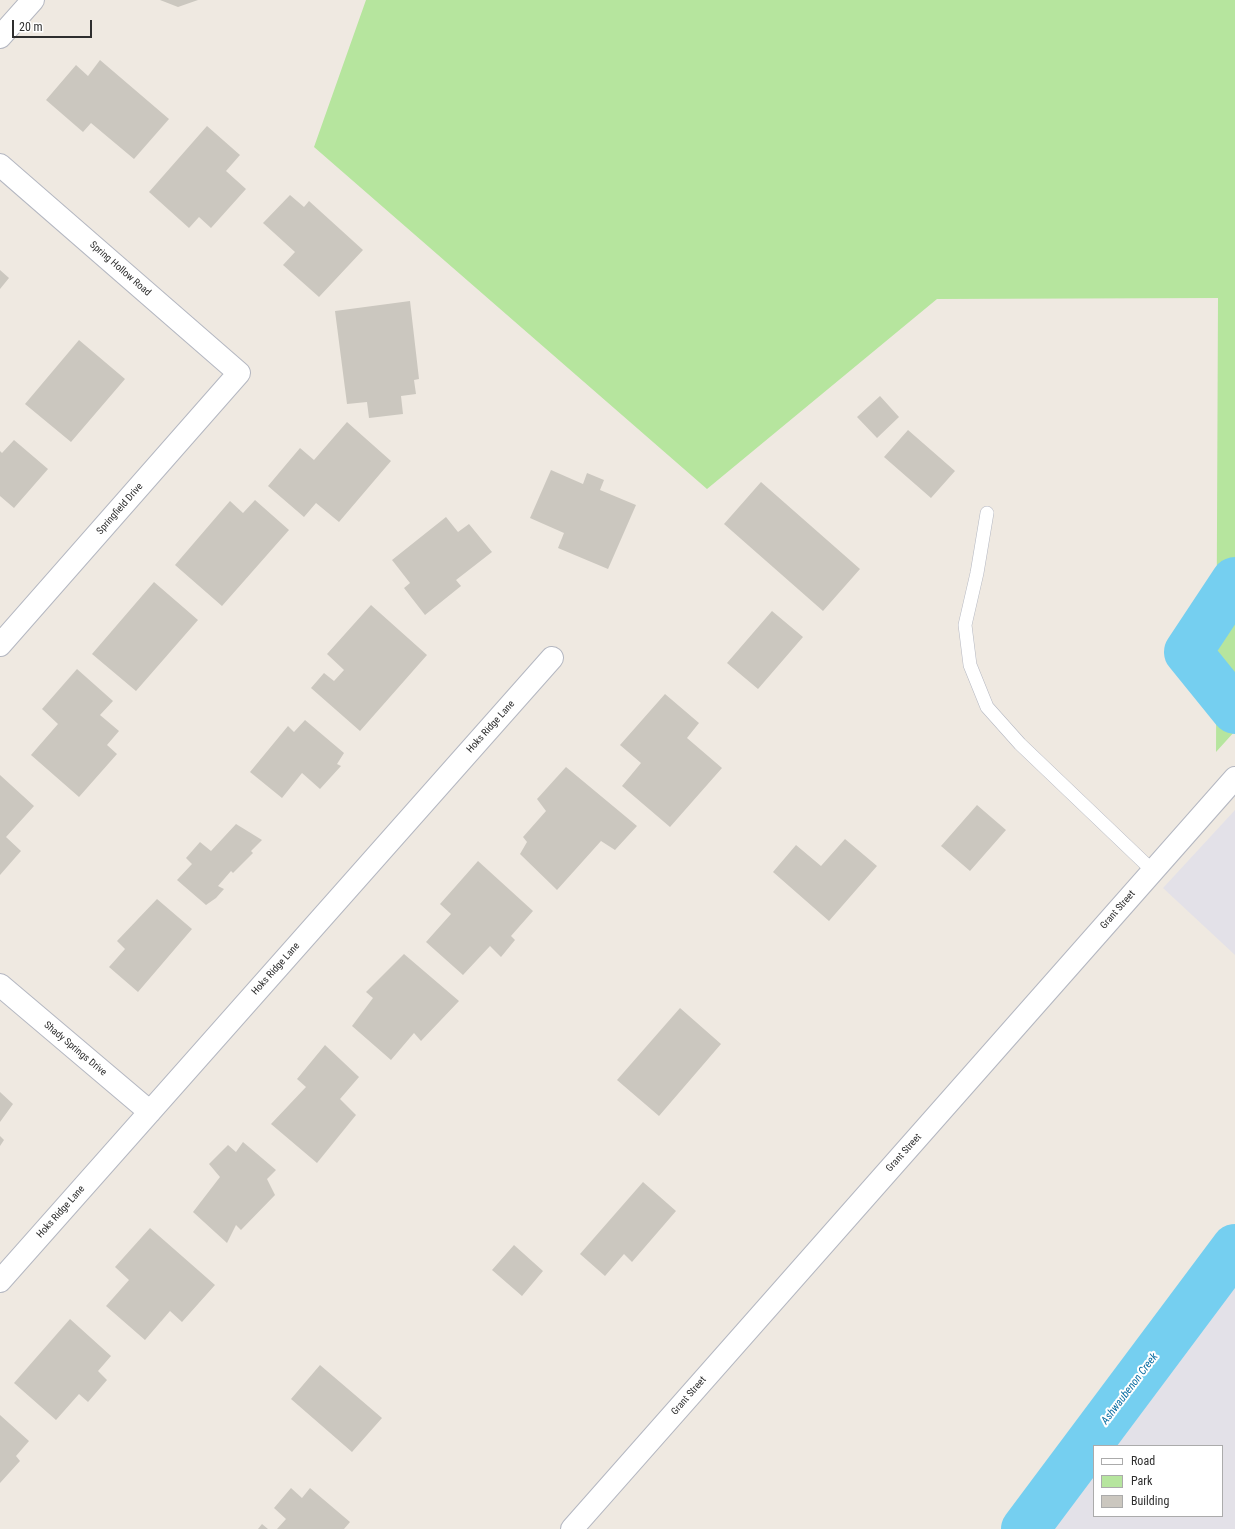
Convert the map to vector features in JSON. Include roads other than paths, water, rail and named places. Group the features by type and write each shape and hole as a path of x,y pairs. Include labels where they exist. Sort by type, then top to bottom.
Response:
{"street":[{"path":"0,37 33,0"},
{"name":"Spring Hollow Road","path":"0,165 239,373"},
{"name":"Springfield Drive","path":"0,645 239,373"},
{"name":"Hoks Ridge Lane","path":"0,1281 552,658"},
{"name":"Grant Street","path":"572,1529 1235,778"},
{"name":"Shady Springs Drive","path":"0,985 150,1112"}],"lane":[{"path":"987,513 977,573 965,625 970,665 987,707 1020,744 1153,871"}],"waterway":[{"name":"Ashwaubenon Creek","path":"1235,581 1188,652 1235,710"},
{"name":"Ashwaubenon Creek","path":"1025,1529 1235,1248"}]}
